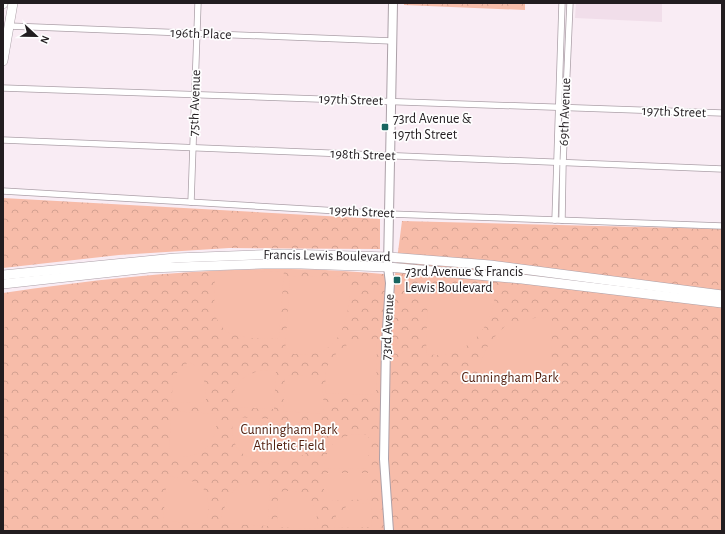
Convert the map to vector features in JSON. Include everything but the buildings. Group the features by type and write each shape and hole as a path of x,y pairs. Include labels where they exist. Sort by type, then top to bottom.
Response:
{"main road":[{"path":"3,61 13,3"},
{"name":"Francis Lewis Boulevard","path":"3,275 174,258 284,254 389,257 490,265 722,295"},
{"name":"Francis Lewis Boulevard","path":"3,284 149,268 262,264 388,267 522,279 722,303"}],"street":[{"name":"75th Avenue","path":"191,202 198,3"},
{"name":"73rd Avenue","path":"389,531 384,459 386,344 390,283 388,267 393,3"},
{"name":"69th Avenue","path":"562,3 558,107 562,220"},
{"name":"69th Avenue","path":"555,220 566,108 570,3"},
{"name":"196th Place","path":"9,26 392,41"},
{"name":"197th Street","path":"3,88 722,113"},
{"name":"198th Street","path":"3,140 560,164 722,169"},
{"name":"199th Street","path":"3,191 390,214 722,226"}],"shaded area":[{"path":"576,3 662,3 662,22 575,18"}],"green space":[{"path":"404,3 525,3 525,10 404,5"},
{"path":"3,198 380,219 380,249 229,248 119,255 3,268"},
{"name":"Cunningham Park","path":"402,221 722,229 722,531 3,531 3,293 146,275 218,270 303,269 395,275"},
{"path":"284,271 279,339 248,338 226,332 214,315 215,272"},
{"path":"351,276 350,297 346,320 342,331 336,340 329,347 319,352 311,354 285,353 290,277"},
{"path":"428,285 495,287 493,308 484,327 471,342 463,348 447,355 426,354"},
{"path":"11,296 12,310 9,322 3,329 3,297"},
{"path":"542,317 552,319 551,383 480,385 480,364 489,343 505,326 521,320"},
{"path":"360,341 377,341 376,395 325,393 326,368 335,355 348,344"},
{"path":"188,362 194,365 201,373 206,391 206,403 171,402 174,376"},
{"path":"266,370 276,371 274,409 228,407 240,381 250,374"},
{"path":"285,376 306,376 318,381 323,393 323,414 283,411"},
{"path":"171,411 217,414 216,431 212,441 207,447 191,456 169,456"},
{"path":"233,417 274,419 271,464 252,459 239,450 233,437"},
{"name":"Cunningham Park Athletic Field","path":"282,420 319,424 313,446 305,454 293,458 279,456"},
{"path":"358,434 368,435 368,468 324,469 327,454 333,444 343,437"},
{"path":"324,473 369,473 372,499 331,501 324,490"},
{"path":"167,476 189,480 197,483 202,488 206,493 208,501 207,524 163,521"},
{"path":"270,484 268,526 219,523 229,495 240,485"},
{"path":"296,491 308,497 314,505 317,519 317,529 277,527 278,492"},
{"path":"358,503 371,504 372,527 334,528 336,516 346,507"}],"place":[{"name":"73rd Avenue & 197th Street","path":"385,127"},
{"name":"73rd Avenue & Francis Lewis Boulevard","path":"397,280"}]}
